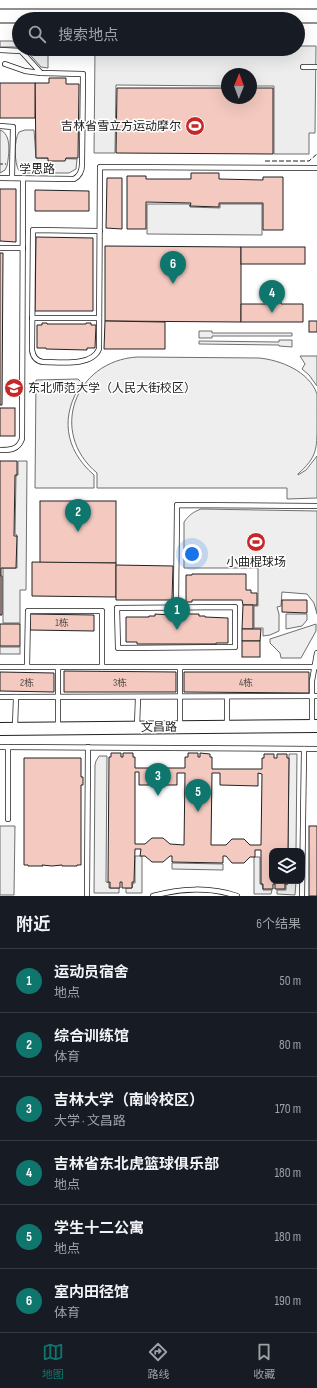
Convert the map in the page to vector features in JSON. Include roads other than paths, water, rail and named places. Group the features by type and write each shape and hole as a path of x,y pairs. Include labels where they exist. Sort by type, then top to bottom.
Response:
{"main road":[{"path":"0,16 12,16"},
{"path":"305,16 317,16"}],"street":[{"name":"文昌路","path":"0,729 314,726"}],"lane":[{"path":"0,50 12,51"},
{"path":"26,56 41,73"},
{"path":"5,64 26,71 41,73"},
{"path":"303,67 317,67"},
{"name":"学思路","path":"0,178 74,179 80,174 82,164 83,74 41,73"},
{"path":"0,126 13,126 12,178"},
{"path":"100,231 33,230 32,350 36,358 44,362 85,361 93,357 98,352 100,231 100,167 317,168"},
{"path":"0,450 14,449 18,446 22,439 23,178"},
{"path":"0,248 23,248"},
{"path":"32,318 99,318"},
{"path":"176,608 177,505 317,506"},
{"path":"234,607 235,647 118,648 118,608 176,608 234,607"},
{"path":"27,667 28,611 102,611 102,667"},
{"path":"314,726 314,696 312,681 317,653"},
{"path":"0,667 315,667"},
{"path":"58,667 58,728"},
{"path":"180,667 180,727"},
{"path":"227,696 227,726"},
{"path":"0,697 314,696"},
{"path":"15,728 16,697"},
{"path":"137,727 138,697"},
{"path":"0,747 317,749"},
{"path":"8,747 8,819"},
{"path":"87,896 88,747"},
{"path":"302,896 304,749"},
{"path":"153,896 171,892 196,890 222,892 237,896"}],"place":[{"name":"吉林省雪立方运动摩尔","path":"195,126"},
{"name":"室内田径馆","path":"173,284"},
{"name":"吉林省东北虎篮球俱乐部","path":"272,313"},
{"name":"东北师范大学（人民大街校区）","path":"14,388"},
{"name":"综合训练馆","path":"78,532"},
{"name":"小曲棍球场","path":"256,542"},
{"name":"运动员宿舍","path":"177,630"},
{"name":"吉林大学（南岭校区）","path":"158,796"},
{"name":"学生十二公寓","path":"198,812"}]}
